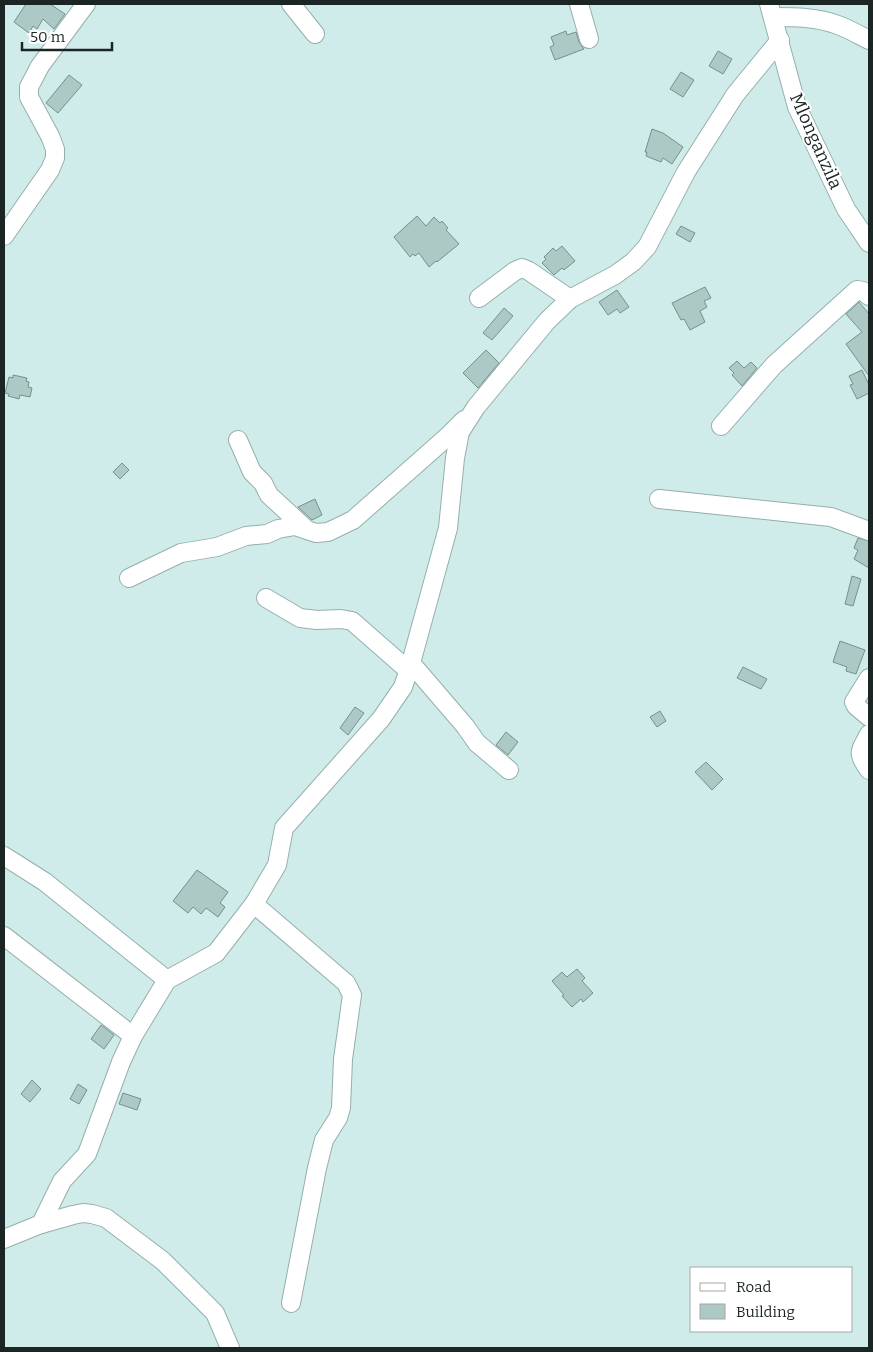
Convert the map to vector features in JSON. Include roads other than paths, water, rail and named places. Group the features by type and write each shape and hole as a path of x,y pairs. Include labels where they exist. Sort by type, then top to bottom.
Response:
{"street":[{"path":"4,236 50,170 56,158 50,136 29,97 29,87 40,66 86,4"},
{"path":"291,4 315,34"},
{"path":"579,4 590,39"},
{"path":"771,10 839,25 869,40"},
{"name":"Mlonganzila","path":"771,10 797,107 846,209 869,243"},
{"path":"41,1224 62,1181 87,1154 121,1062 133,1036 168,980 216,953 254,904 277,865 284,828 381,718 403,687 448,528 455,458 460,432 476,408 547,321 570,298 615,275 633,262 648,247 686,172 735,95 780,40"},
{"path":"479,298 515,270 522,268 530,271 570,298"},
{"path":"721,426 774,365 857,290 863,290 869,296"},
{"path":"130,578 181,553 217,547 246,536 267,534 278,528 295,526 316,533 328,532 353,520 447,437 476,408"},
{"path":"238,440 252,472 263,483 269,495 307,530"},
{"path":"659,499 831,517 869,530"},
{"path":"266,598 300,618 317,620 341,618 352,621 410,667 465,726 476,743 509,770"},
{"path":"869,678 854,702 869,718"},
{"path":"869,734 861,750 861,759 869,770"},
{"path":"4,856 46,882 168,980"},
{"path":"254,904 346,983 352,996 342,1059 341,1108 338,1118 324,1140 291,1303"},
{"path":"4,936 133,1036"},
{"path":"4,1240 41,1224 83,1213 106,1218 163,1261 215,1312 230,1348"}]}
